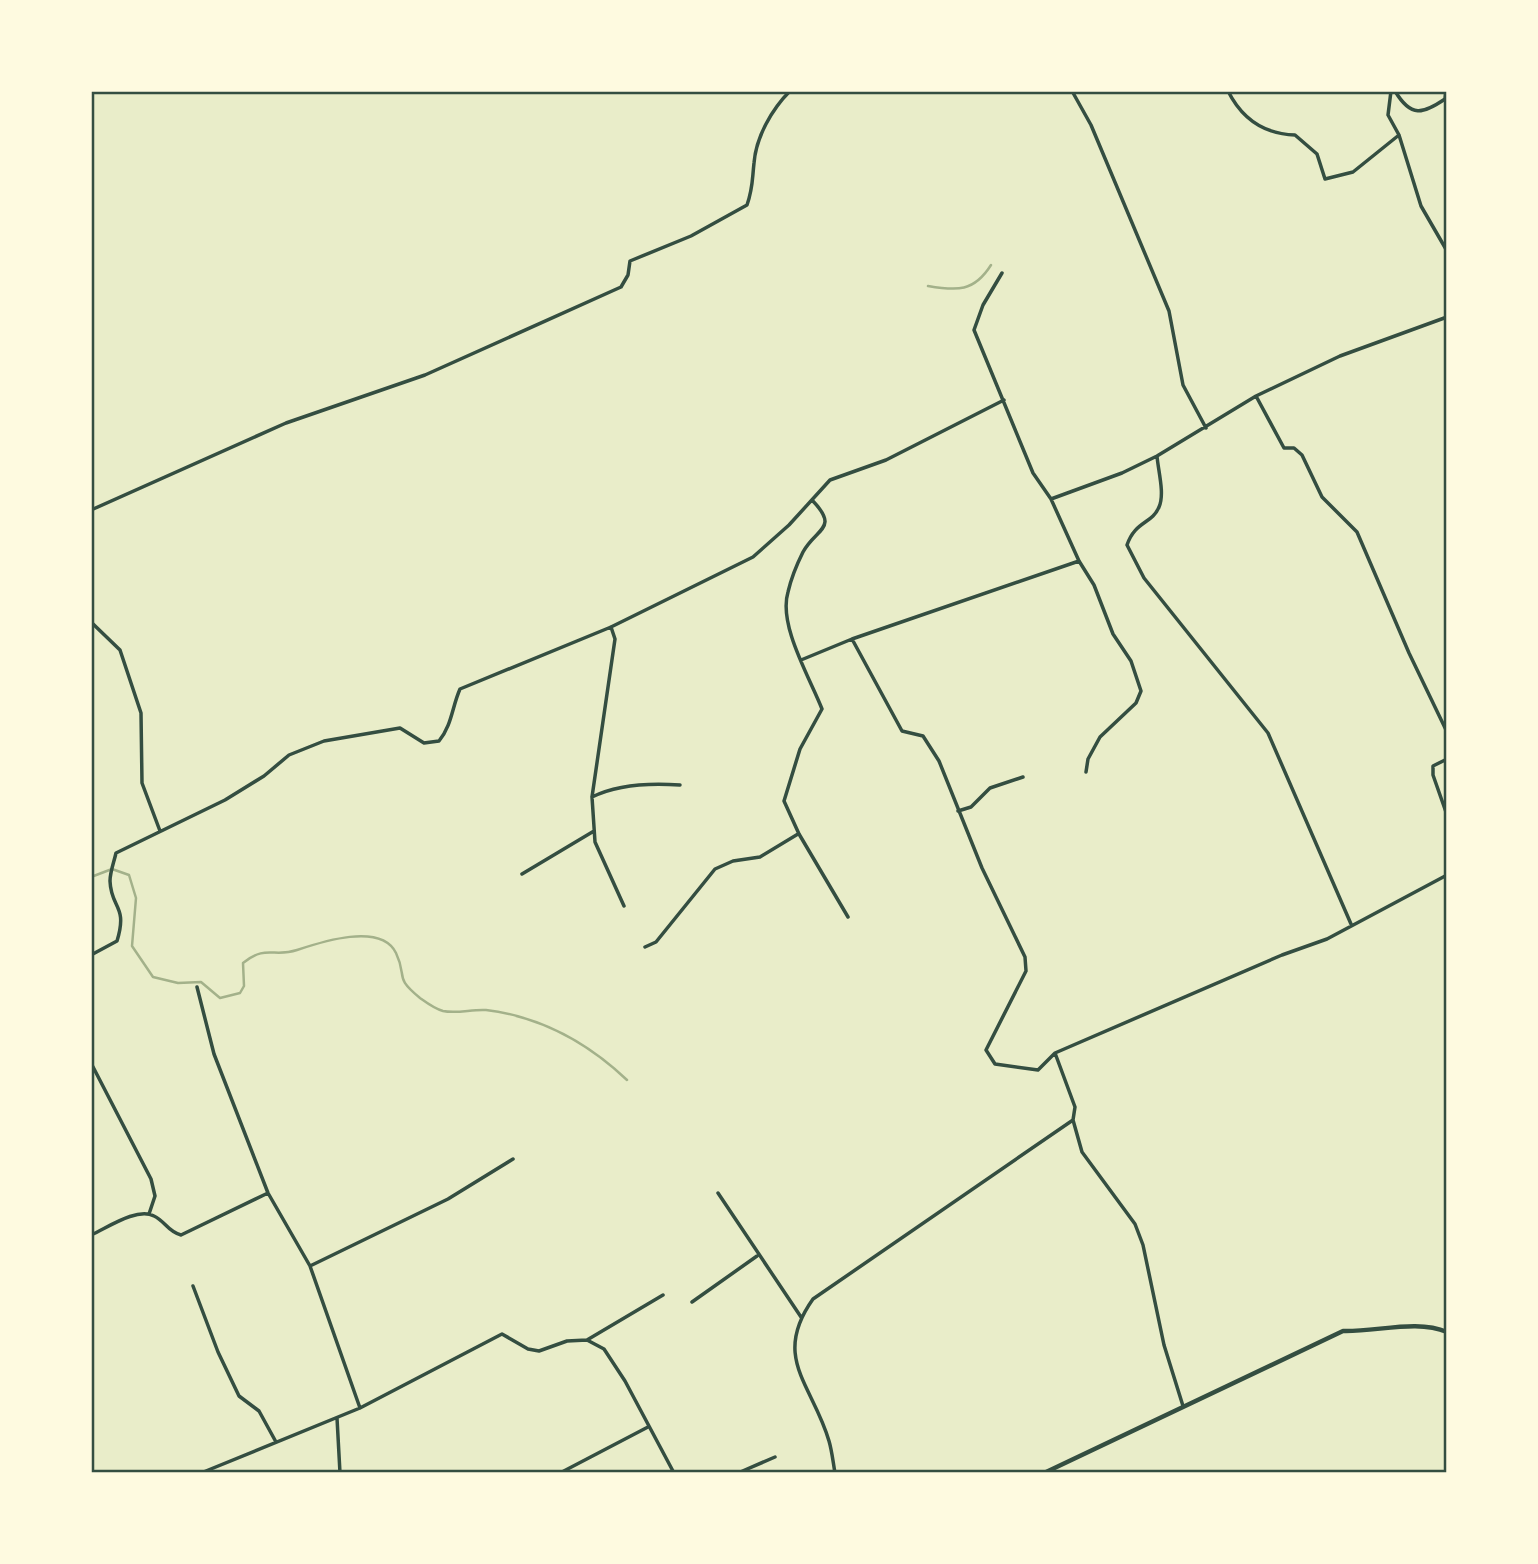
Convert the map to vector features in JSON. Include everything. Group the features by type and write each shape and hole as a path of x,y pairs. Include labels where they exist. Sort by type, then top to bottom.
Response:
{"street":[{"path":"91,510 286,423 425,375 621,287 628,275 630,261 691,236 747,205 755,183 756,148 777,104 790,91"},
{"path":"1072,91 1091,125 1168,311 1183,385 1206,428"},
{"path":"1228,91 1255,124 1275,134 1295,135 1310,147 1317,154 1325,179 1353,172 1399,135"},
{"path":"1393,91 1388,115 1399,135 1421,206 1447,251"},
{"path":"1393,91 1416,112 1425,113 1445,99 1446,91"},
{"path":"1002,273 983,305 974,330 1033,473 1051,499 1079,561 1094,585 1113,634 1131,661 1141,691 1136,703 1100,737 1088,759 1086,772"},
{"path":"1051,499 1122,473 1157,456 1255,396 1340,356 1447,317"},
{"path":"1255,396 1284,448 1294,448 1302,455 1322,497 1357,532 1409,653 1447,732"},
{"path":"91,955 117,941 123,921 110,882 116,853 225,800 264,776 289,755 324,741 400,728 424,743 439,741 449,729 454,702 460,689 611,627 753,557 830,480 886,460 1004,400"},
{"path":"1157,456 1161,504 1157,512 1132,531 1127,545 1144,578 1268,733 1352,925"},
{"path":"812,500 821,509 826,521 824,529 804,550 786,595 792,646 801,660 822,709 800,749 784,801 799,834 848,917"},
{"path":"801,660 852,639 1079,561"},
{"path":"91,622 120,650 141,713 142,783 160,831"},
{"path":"611,627 615,639 592,797 595,842 624,906"},
{"path":"852,639 902,731 923,737 939,761 958,811 1025,957 1026,971 986,1051 995,1063 1038,1070 1055,1054 1282,955 1327,939 1447,875"},
{"path":"1447,759 1433,766 1433,775 1447,815"},
{"path":"958,811 971,807 990,789 1023,776"},
{"path":"592,797 603,792 656,783 680,785"},
{"path":"522,874 594,831"},
{"path":"645,947 656,942 715,869 733,861 760,857 799,834"},
{"path":"197,987 214,1054 268,1193 310,1266 360,1408"},
{"path":"1055,1054 1075,1107 1073,1120 1082,1152 1135,1224 1143,1245 1164,1345 1183,1406"},
{"path":"91,1063 151,1179 155,1196 149,1214"},
{"path":"835,1473 829,1440 794,1363 800,1317 813,1299 1073,1120"},
{"path":"310,1266 448,1199 513,1159"},
{"path":"91,1235 140,1213 154,1216 172,1233 181,1235 268,1193"},
{"path":"718,1193 757,1256 800,1317"},
{"path":"692,1302 757,1256"},
{"path":"193,1286 218,1352 239,1396 259,1411 276,1442"},
{"path":"201,1473 360,1408 502,1334 528,1349 539,1351 567,1341 586,1340 663,1295"},
{"path":"1044,1473 1343,1331 1372,1332 1403,1326 1434,1326 1447,1332"},
{"path":"586,1340 604,1349 625,1381 674,1473"},
{"path":"337,1418 341,1473"},
{"path":"559,1473 648,1427"},
{"path":"738,1473 775,1457"}],"waterway":[{"path":"928,286 956,289 971,285 985,274 991,265"},
{"path":"91,877 112,869 129,875 136,898 132,946 153,977 178,983 201,982 220,998 240,993 244,986 243,963 258,954 289,952 335,939 364,936 378,938 396,953 402,977 407,985 434,1007 448,1012 486,1010 506,1013 545,1025 580,1043 627,1080"}]}
